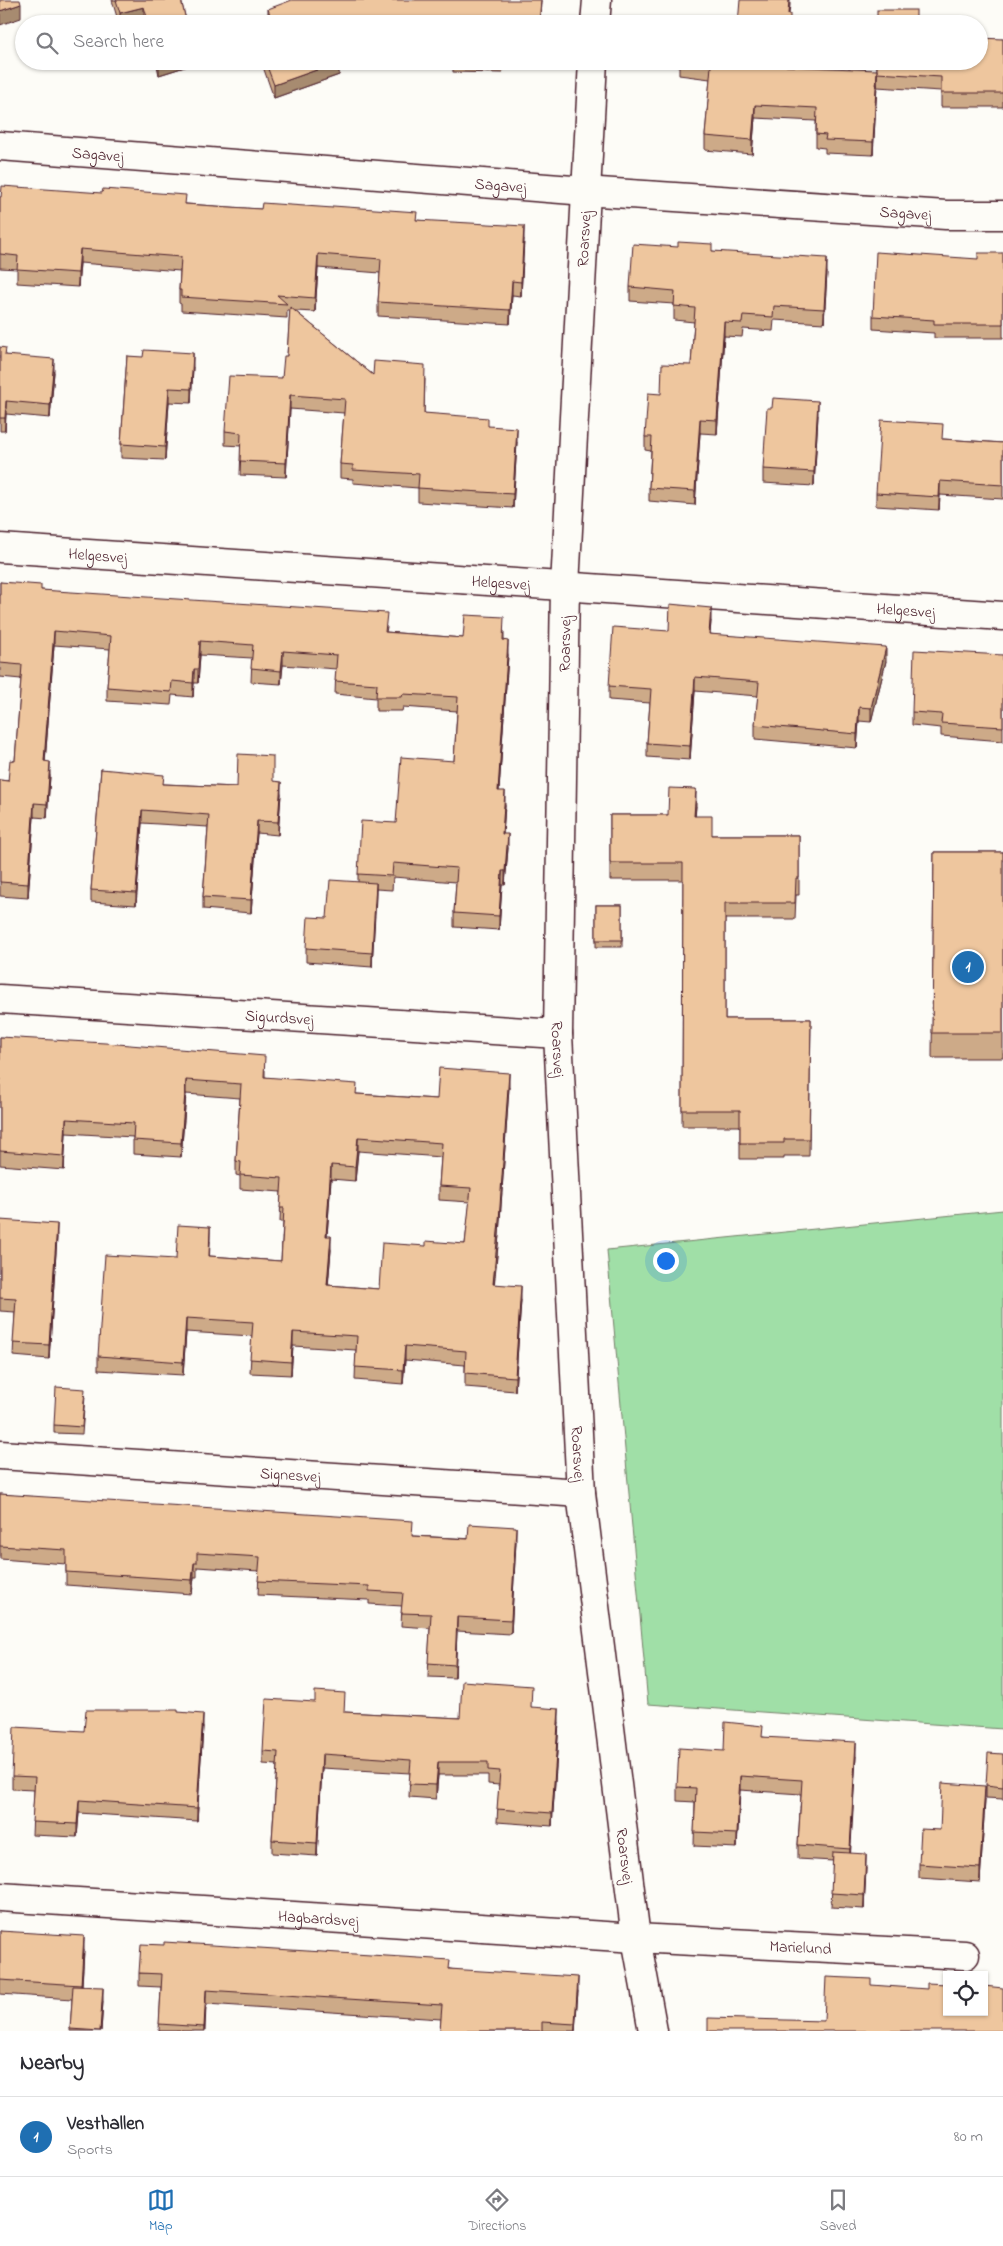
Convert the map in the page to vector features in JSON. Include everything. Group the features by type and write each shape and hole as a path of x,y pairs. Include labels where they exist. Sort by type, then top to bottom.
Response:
{"street":[{"path":"596,15 597,0"},
{"name":"Roarsvej","path":"592,70 565,586 558,1034 581,1493 636,1938 653,2031"},
{"name":"Sagavej","path":"0,146 585,191 946,215 1003,215"},
{"name":"Helgesvej","path":"0,548 1003,616"},
{"name":"Sigurdsvej","path":"0,998 558,1034"},
{"name":"Signesvej","path":"0,1455 581,1493"},
{"name":"Hagbardsvej","path":"0,1897 636,1938"},
{"name":"Marielund","path":"636,1938 965,1955"}],"green space":[{"path":"1003,1210 1003,1729 648,1704 607,1250"}],"building":[{"path":"0,0 20,0 21,4 0,11"},
{"path":"116,0 181,0 185,15 146,15 144,7 120,13"},
{"path":"292,0 541,0 540,15 270,15 268,9"},
{"path":"740,0 789,0 788,14 790,15 739,15"},
{"path":"877,10 916,10 916,15 877,15"},
{"path":"988,38 1003,39 1003,93 941,93 941,77 877,73 877,70 988,70"},
{"path":"268,70 316,70 274,85"},
{"path":"711,70 877,70 873,142 825,140 826,135 816,134 817,108 755,105 752,140 705,136"},
{"path":"2,186 102,193 103,189 186,195 185,204 261,209 262,203 417,212 416,220 524,226 521,282 512,281 510,310 378,302 381,259 318,254 315,298 277,295 287,304 181,297 181,290 179,290 181,257 80,249 78,273 17,269 18,256 0,254 0,197"},
{"path":"678,242 712,244 712,251 827,258 824,309 774,306 773,317 743,315 742,323 724,322 717,420 700,419 695,491 649,488 652,437 645,437 648,393 661,394 662,364 691,365 695,308 674,306 675,291 630,287 633,244 678,247"},
{"path":"876,252 978,259 978,253 1003,253 1003,324 934,324 934,320 873,316"},
{"path":"290,307 373,375 374,361 425,365 424,413 488,418 488,426 517,428 513,494 418,488 419,474 353,470 353,465 340,464 345,399 290,395 286,463 240,461 241,433 225,431 229,376 282,378 284,356 287,356"},
{"path":"0,347 6,348 5,355 54,359 50,405 6,401 5,418 0,418"},
{"path":"144,350 193,353 191,389 169,388 165,447 121,444 127,356 143,357"},
{"path":"773,398 818,401 814,472 763,469 767,408 772,408"},
{"path":"881,420 943,424 942,439 1003,443 1003,485 940,481 939,497 876,493"},
{"path":"0,582 41,585 41,590 387,613 385,632 463,638 465,615 504,617 503,640 508,641 498,791 505,791 502,834 508,834 505,871 502,871 499,916 454,913 457,868 393,863 392,876 358,874 361,821 396,823 401,757 454,761 458,697 403,694 402,697 376,697 377,684 335,681 337,655 283,651 281,671 251,668 253,645 200,641 198,669 194,669 193,683 172,681 171,692 107,687 111,636 54,631 44,761 50,762 47,804 34,803 28,884 0,882 0,780 8,781 10,760 15,761 22,665 0,663"},
{"path":"670,604 711,608 709,634 886,647 871,708 859,707 857,734 755,725 759,682 695,677 690,746 647,743 651,689 609,686 613,627 669,631"},
{"path":"914,650 1003,655 1003,727 941,723 942,714 912,712"},
{"path":"238,754 273,756 273,781 281,782 278,822 257,821 251,900 203,897 209,815 142,810 136,893 91,890 101,769 164,775 163,784 237,787"},
{"path":"669,788 696,789 694,816 712,816 712,835 799,835 799,878 796,878 795,903 725,903 725,1019 811,1019 809,1139 784,1139 784,1143 740,1143 740,1110 682,1110 683,863 610,863 610,815 668,815"},
{"path":"934,852 1003,852 1003,1033 932,1033"},
{"path":"330,880 376,883 372,953 306,948 308,917 327,918"},
{"path":"596,905 622,905 622,940 596,940"},
{"path":"0,1037 105,1043 265,1056 264,1077 357,1084 356,1094 437,1099 439,1068 509,1073 493,1284 521,1286 515,1377 465,1373 466,1351 405,1346 403,1370 355,1367 357,1336 293,1332 291,1362 250,1359 253,1322 186,1318 183,1362 98,1356 105,1255 176,1259 178,1225 210,1227 209,1256 281,1261 284,1208 280,1208 282,1178 240,1175 241,1162 236,1161 241,1084 186,1080 181,1143 133,1140 134,1123 66,1119 64,1156 0,1151","holes":["358,1137 442,1143 439,1186 471,1188 465,1244 426,1241 426,1246 382,1243 379,1289 327,1285 331,1236 326,1236 331,1165 355,1167"]},
{"path":"0,1220 57,1224 49,1345 13,1343 16,1299 0,1298"},
{"path":"56,1387 85,1389 82,1427 54,1425"},
{"path":"0,1494 413,1521 412,1536 468,1539 469,1524 516,1527 511,1620 457,1617 455,1665 428,1663 431,1614 401,1613 403,1593 369,1591 369,1586 258,1581 260,1557 197,1553 197,1563 194,1563 192,1580 66,1572 66,1550 0,1546"},
{"path":"462,1681 532,1686 531,1707 559,1709 552,1813 497,1809 500,1771 488,1770 488,1762 438,1762 436,1785 409,1784 411,1760 322,1754 317,1843 272,1840 278,1752 263,1751 266,1699 315,1702 315,1691 345,1693 344,1712 460,1718"},
{"path":"86,1710 178,1710 178,1712 203,1714 197,1808 79,1800 77,1824 32,1822 35,1777 12,1776 14,1727 84,1731"},
{"path":"725,1722 763,1726 762,1737 856,1742 850,1849 798,1845 802,1780 740,1776 737,1834 694,1832 696,1788 677,1787 679,1748 724,1751"},
{"path":"988,1753 1003,1754 1003,1787 986,1785"},
{"path":"942,1783 985,1786 980,1868 919,1864 921,1829 940,1830"},
{"path":"833,1852 866,1854 864,1895 831,1893"},
{"path":"0,1931 84,1936 81,1985 0,1980"},
{"path":"164,1942 450,1960 449,1969 578,1977 575,2024 542,2022 542,2031 440,2031 442,2005 206,1990 204,2027 159,2024 162,1974 139,1973 141,1944 164,1945"},
{"path":"826,1977 871,1979 871,1985 927,1989 927,1983 943,1984 943,2016 988,2016 988,1986 1003,1988 1003,2031 708,2031 708,2018 824,2021"},
{"path":"73,1986 103,1987 100,2031 70,2029"}],"place":[{"name":"Vesthallen","path":"968,967"}]}
